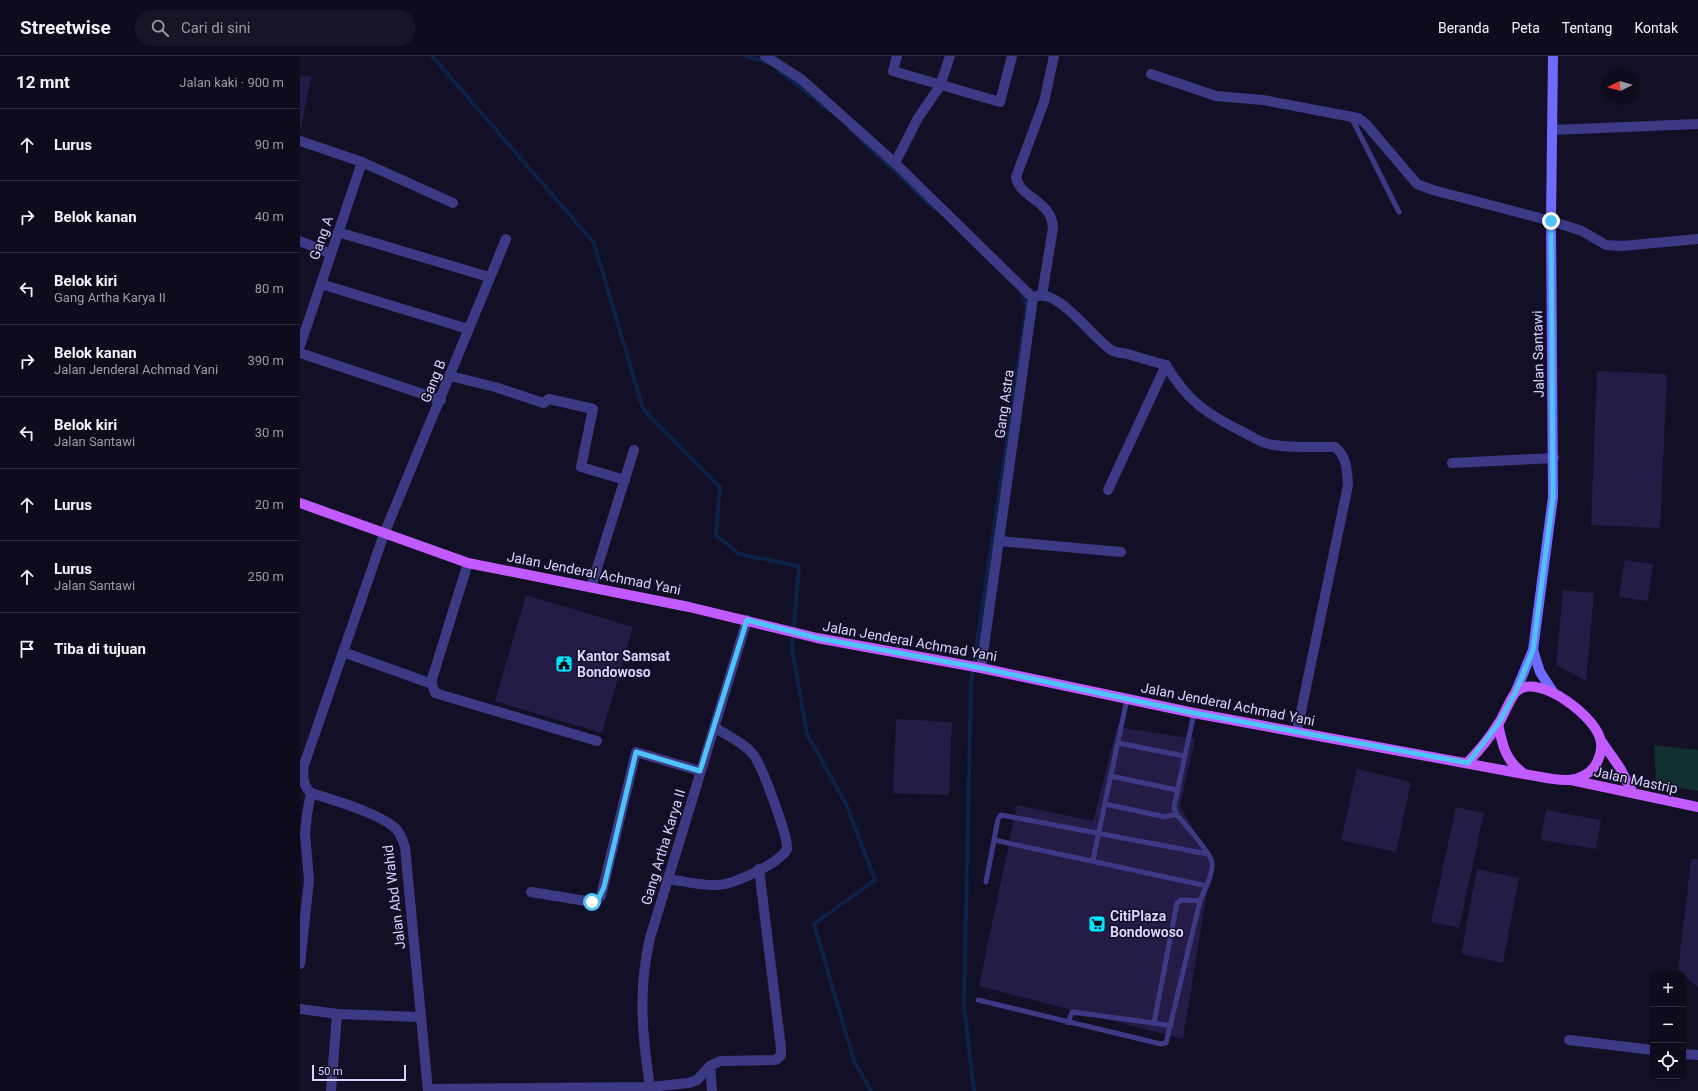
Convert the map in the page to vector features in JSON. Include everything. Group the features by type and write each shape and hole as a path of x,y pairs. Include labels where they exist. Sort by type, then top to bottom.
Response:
{"main road":[{"name":"Jalan Santawi","path":"1516,691 1533,650 1553,497 1554,458 1551,221 1553,56"},
{"name":"Jalan Jenderal Achmad Yani","path":"300,503 468,563 747,620 817,638 981,668 1194,713 1524,774"},
{"name":"Jalan Santawi","path":"1533,650 1540,672 1553,692"},
{"path":"1468,763 1498,724 1516,691 1522,688 1534,688 1553,692 1580,711 1595,726 1602,742 1620,768 1633,794"},
{"path":"1498,724 1503,747 1507,756 1513,766 1524,774 1569,780 1588,774 1593,768 1600,754 1602,742"},
{"name":"Jalan Mastrip","path":"1569,780 1698,807"}],"street":[{"path":"765,56 801,79 896,163 1038,296 1047,296 1067,308 1114,352 1166,365 1175,380 1190,398 1204,410 1219,420 1263,443 1274,446 1335,447 1342,453 1346,464 1348,485 1297,731"},
{"path":"897,56 893,71 940,86 1000,102 1012,56"},
{"path":"896,163 918,118 940,86 950,56"},
{"name":"Gang Astra","path":"981,668 999,541 1038,296 1053,228 1052,218 1049,211 1020,186 1016,177 1044,102 1054,56"},
{"path":"1151,74 1216,96 1263,100 1358,118 1366,124 1417,184 1433,190 1551,221 1582,231 1606,245 1622,246 1698,239"},
{"path":"1552,130 1698,124"},
{"path":"300,141 362,162 453,203"},
{"name":"Gang A","path":"300,346 362,162"},
{"path":"338,232 489,277"},
{"name":"Gang B","path":"384,534 441,400 468,329 506,239"},
{"path":"300,241 331,254"},
{"path":"321,284 468,329"},
{"path":"300,353 441,400"},
{"path":"1108,490 1166,365"},
{"path":"450,376 495,387 543,403 549,399 593,409 581,467 625,480"},
{"path":"591,587 634,450"},
{"path":"1452,464 1554,458"},
{"path":"300,964 308,880 306,828 311,793 306,789 304,781 304,765 384,534"},
{"path":"999,541 1122,552"},
{"path":"468,563 432,684 435,693 597,741"},
{"name":"Gang Artha Karya II","path":"650,1087 642,1018 644,965 650,938 747,620"},
{"path":"343,652 432,684"},
{"path":"668,879 718,885 727,884 759,869 785,854 787,849 786,833 757,760 752,753 714,727"},
{"path":"531,892 583,901 598,900 604,887 636,752 700,771"},
{"name":"Jalan Abd Wahid","path":"311,793 382,819 397,830 402,837 405,847 428,1090"},
{"path":"428,1090 650,1087 689,1083 697,1080 710,1066 720,1061 774,1061 781,1055 759,869"},
{"path":"300,1009 337,1014 420,1017"},
{"path":"331,1091 337,1014"},
{"path":"1568,1040 1650,1050"},
{"path":"1686,1054 1698,1056"},
{"path":"710,1066 712,1091"}],"lane":[{"path":"1350,117 1400,212"},
{"path":"1093,860 1127,698"},
{"path":"978,1000 1068,1023 1161,1044 1166,1043 1200,901 1207,886 1212,864 1208,854 1176,814 1174,807 1194,713"},
{"path":"1118,743 1184,756"},
{"path":"1111,776 1177,790"},
{"path":"1105,804 1165,817 1176,814"},
{"path":"986,882 998,819 1001,815 1208,854"},
{"path":"994,840 1093,860 1207,886"},
{"path":"1154,1023 1176,903 1181,900 1200,901"},
{"path":"1068,1023 1072,1012 1171,1026"}],"green space":[{"path":"1654,745 1698,750 1698,791 1656,784"}],"building":[{"path":"300,75 311,77 301,128 300,128"},
{"path":"1597,371 1667,374 1660,528 1591,525"},
{"path":"1625,560 1653,564 1648,601 1619,597"},
{"path":"1563,590 1594,593 1586,681 1556,665"},
{"name":"Kantor Samsat Bondowoso","path":"526,595 633,627 602,733 495,701"},
{"path":"896,719 952,722 949,795 893,793"},
{"name":"CitiPlaza Bondowoso","path":"1117,727 1195,739 1180,806 1212,862 1183,1039 979,986 1017,805 1093,821"},
{"path":"1357,769 1411,782 1396,852 1341,840"},
{"path":"1456,807 1484,813 1459,928 1431,922"},
{"path":"1546,810 1601,820 1596,849 1541,840"},
{"path":"1691,859 1698,859 1698,987 1686,977 1686,971 1678,971"},
{"path":"1477,869 1519,878 1503,963 1461,954"}],"waterway":[{"path":"432,56 594,243 643,409 720,487 716,535 739,554 799,566 792,649 807,734 846,804 875,880 814,924 854,1061 871,1091"},
{"path":"746,56 769,63"},
{"path":"779,71 829,110"},
{"path":"850,129 934,208"},
{"path":"974,1091 964,1006 971,683 1027,306 1021,291"}],"place":[{"name":"Kantor Samsat Bondowoso","path":"564,664"},
{"name":"CitiPlaza Bondowoso","path":"1097,924"}],"route":[{"path":"592,902 598,900 604,887 636,752 700,771 747,620 817,638 981,668 1194,713 1468,763 1485,743 1498,724 1516,691 1533,650 1553,497 1554,458 1551,221"}]}
